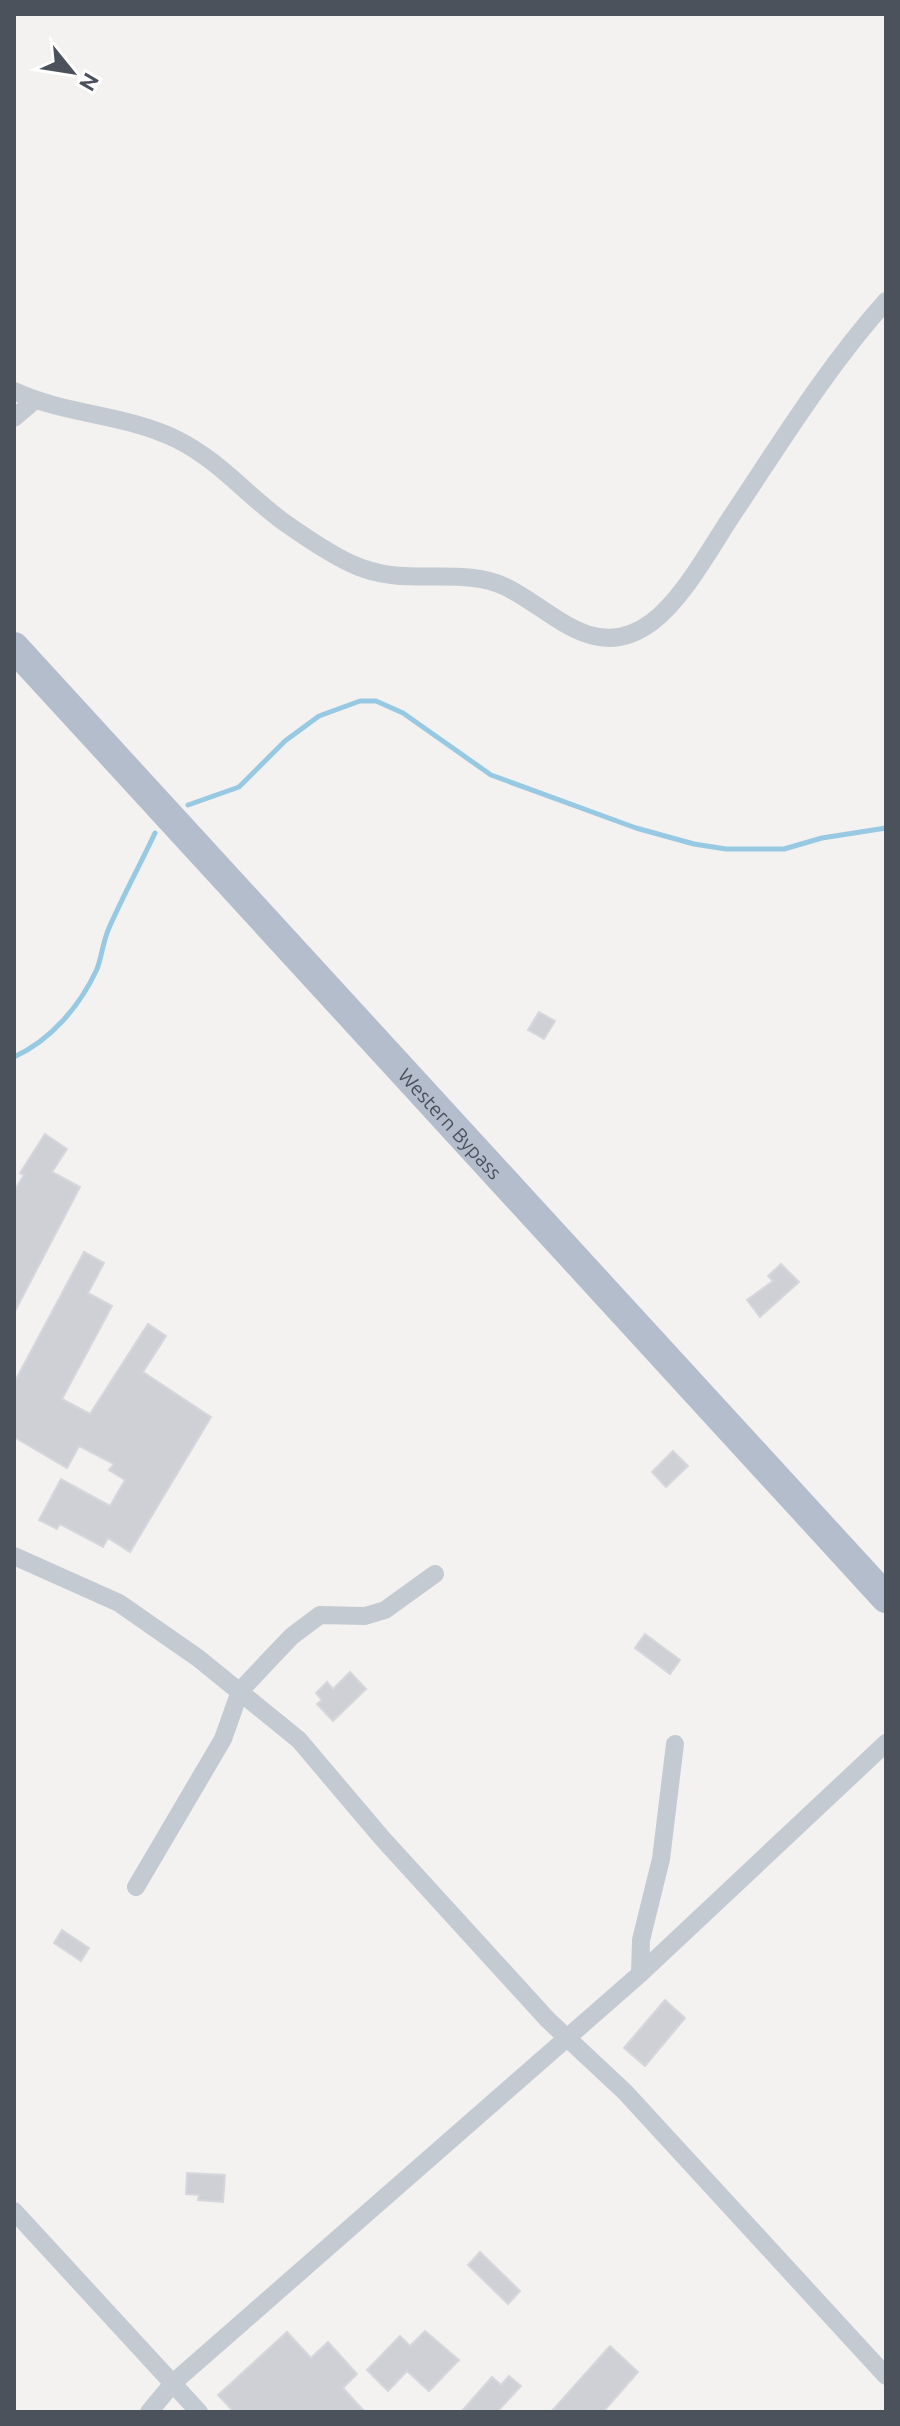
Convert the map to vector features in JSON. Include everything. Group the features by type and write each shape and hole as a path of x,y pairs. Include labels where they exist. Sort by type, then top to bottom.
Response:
{"main road":[{"name":"Western Bypass","path":"14,647 886,1598"}],"street":[{"path":"14,391 34,401 127,422 175,438 219,465 281,520 353,565 395,578 476,579 505,586 566,627 596,637 635,633 655,620 694,573 813,393 886,301"},
{"path":"14,418 34,401"},
{"path":"14,1556 119,1603 240,1691 319,1761 382,1838 548,2020 567,2035 879,2358 886,2376"},
{"path":"136,1887 223,1739 240,1691 292,1636 320,1615 365,1616 385,1610 435,1574"},
{"path":"149,2412 174,2382 640,1974 886,1743"},
{"path":"640,1974 641,1940 661,1859 675,1744"},
{"path":"14,2211 199,2412"}],"building":[{"path":"539,1012 555,1021 544,1039 528,1030"},
{"path":"45,1134 67,1149 52,1172 80,1187 14,1313 14,1191 24,1175 20,1173"},
{"path":"84,1252 104,1263 88,1293 112,1306 62,1399 90,1414 148,1324 166,1336 143,1372 211,1417 130,1552 108,1538 103,1547 60,1524 57,1529 39,1520 61,1479 110,1506 125,1480 109,1470 114,1464 79,1446 67,1468 14,1437 14,1383"},
{"path":"781,1264 799,1282 760,1317 747,1300 773,1281 768,1276"},
{"path":"673,1451 688,1466 666,1487 652,1472"},
{"path":"645,1634 680,1660 670,1674 635,1648"},
{"path":"350,1672 366,1689 333,1721 317,1704 322,1700 316,1693 327,1682 333,1689"},
{"path":"62,1930 89,1948 81,1961 54,1943"},
{"path":"665,2000 685,2018 645,2066 624,2048"},
{"path":"187,2173 225,2175 223,2202 198,2200 199,2195 186,2194"},
{"path":"480,2252 520,2291 508,2304 468,2265"},
{"path":"425,2331 459,2360 429,2391 407,2371 388,2391 367,2370 400,2336 410,2346"},
{"path":"287,2332 311,2358 328,2342 357,2374 343,2388 365,2412 234,2412 218,2395"},
{"path":"610,2346 638,2372 603,2412 551,2412"},
{"path":"509,2376 521,2386 497,2412 461,2412 492,2377 501,2385"}],"waterway":[{"path":"188,805 239,787 285,741 319,716 360,701 376,701 403,713 491,775 636,828 694,844 726,849 784,849 822,838 886,828"},
{"path":"14,1057 52,1031 82,996 97,969 109,928 155,833"}]}
